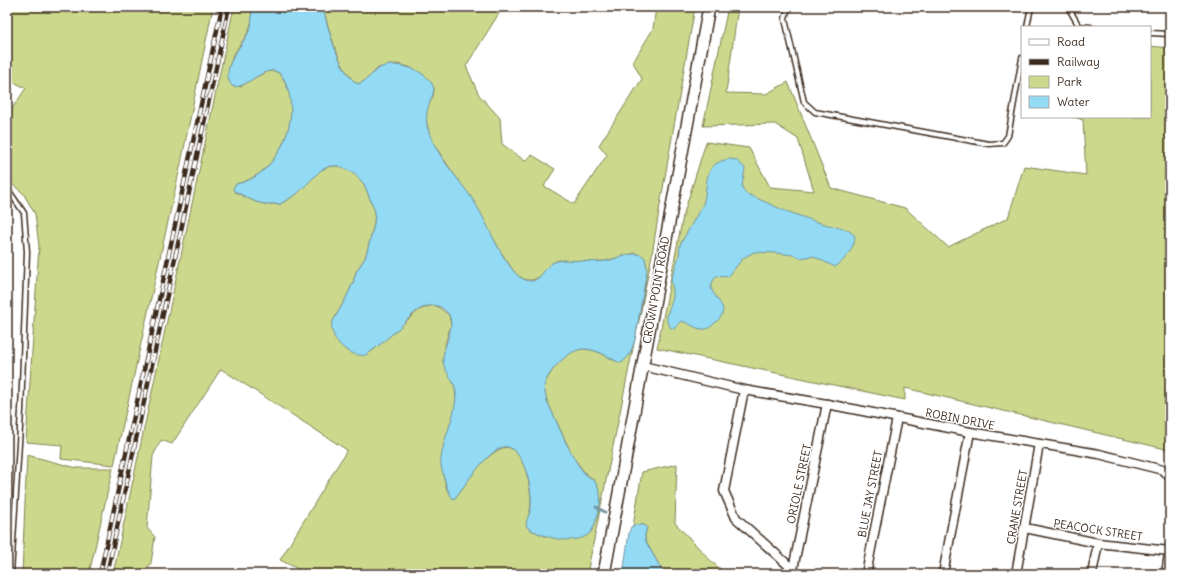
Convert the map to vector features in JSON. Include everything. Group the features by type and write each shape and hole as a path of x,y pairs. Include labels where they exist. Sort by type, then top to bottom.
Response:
{"main road":[{"name":"CROWN POINT ROAD","path":"604,574 709,7"}],"street":[{"name":"ROBIN DRIVE","path":"643,366 744,390 1098,454 1163,470 1170,477"},
{"path":"744,390 724,491 736,518 796,571"},
{"name":"ORIOLE STREET","path":"796,571 827,404"},
{"name":"BLUE JAY STREET","path":"866,574 897,418"},
{"path":"943,574 970,432"},
{"name":"CRANE STREET","path":"1016,574 1039,444"},
{"name":"PEACOCK STREET","path":"1025,528 1098,543 1169,548"},
{"path":"1092,574 1098,543"},
{"path":"1166,574 1169,548"}],"lane":[{"path":"788,7 785,19 804,102 814,112 989,144 1003,144 1008,136 1021,64"},
{"path":"1028,26 1031,7"},
{"path":"1068,7 1079,26"},
{"path":"1151,32 1170,34"},
{"path":"7,188 24,213 27,252 21,411 12,574"}],"green space":[{"path":"7,7 213,7 181,163 114,465 61,459 62,445 26,442 39,246 35,214 23,193 7,180 7,116 26,88 7,79"},
{"path":"234,7 251,7 252,16 249,30 231,61 229,67 229,77 240,87 262,74 275,71 281,75 290,93 291,99 289,126 285,139 278,152 260,173 249,180 236,184 235,192 256,202 265,204 280,204 297,194 321,170 330,166 339,166 354,173 364,184 375,211 374,224 365,258 356,272 346,298 332,323 371,352 419,310 432,305 437,306 449,315 451,325 446,341 443,362 455,386 456,400 455,409 444,445 444,478 447,490 455,498 485,460 498,450 506,447 513,449 519,455 529,483 531,508 528,518 529,529 545,536 590,533 594,526 600,502 595,481 585,473 573,457 547,401 544,385 556,366 566,356 577,350 587,349 596,351 615,361 630,354 636,331 587,574 308,574 280,560 347,450 221,369 172,444 161,440 153,456 147,528 155,537 151,563 144,574 113,574"},
{"path":"323,7 503,7 466,66 479,95 500,118 502,144 525,161 532,155 555,169 544,186 574,204 607,155 599,145 642,79 633,62 653,29 656,7 695,7 652,255 643,298 646,278 645,258 635,253 605,261 591,262 559,260 552,263 541,276 533,280 526,280 516,275 499,249 474,202 435,146 428,129 426,119 427,108 433,96 434,89 431,83 424,75 409,67 397,64 378,68 365,81 358,84 352,79 340,61"},
{"path":"728,7 738,7 726,93 766,94 788,82 831,188 905,208 948,247 1008,218 1024,166 1086,175 1083,120 1077,118 1151,118 1151,46 1170,48 1170,450 905,388 905,400 657,348 683,216 706,142 749,148 770,187 814,191 798,139 775,124 703,126"},
{"path":"643,298 639,320 636,331"},
{"path":"27,455 77,468 113,468 89,574 22,574"},
{"path":"677,464 675,523 713,563 727,574 664,574 645,540 647,527 643,525 633,526 642,472"}],"water":[{"path":"251,7 323,7 331,38 340,61 351,79 358,84 366,80 377,70 388,65 401,66 415,70 430,80 434,91 427,110 427,121 432,139 442,158 475,203 504,257 516,274 521,278 530,281 535,280 548,266 554,262 565,260 600,262 632,254 641,255 645,258 647,270 635,340 630,354 623,362 620,363 593,350 577,350 571,353 555,367 544,385 547,401 569,449 580,468 598,487 600,502 598,515 592,530 585,537 572,540 557,539 538,533 527,527 526,523 531,507 531,492 527,473 519,456 514,450 508,447 501,448 487,458 455,498 453,499 451,496 441,468 441,461 444,443 454,411 456,394 454,385 445,369 443,361 443,354 451,326 448,313 442,308 429,306 417,311 397,330 366,355 354,354 347,351 337,341 332,329 332,323 346,298 356,272 365,258 374,224 375,211 364,184 354,173 339,166 330,166 321,170 297,194 280,204 265,204 256,202 234,191 233,188 236,184 250,179 263,171 273,160 282,146 288,132 291,116 287,87 281,74 272,71 266,72 237,87 232,86 228,79 230,63 251,26"},
{"path":"730,159 736,160 745,168 742,187 745,193 783,210 817,222 848,230 855,236 855,240 845,258 835,267 813,256 800,258 794,255 754,252 743,258 728,277 716,276 712,283 711,288 723,309 720,318 707,329 701,329 681,321 674,329 671,328 667,321 667,315 673,298 671,280 679,256 680,245 703,204 710,170 714,165 721,161"},
{"path":"635,525 644,525 647,527 645,540 664,574 623,574 629,533 631,527"}],"waterway":[{"path":"596,507 605,512"}],"railway":[{"path":"100,574 222,7"},
{"path":"107,574 229,7"}]}
